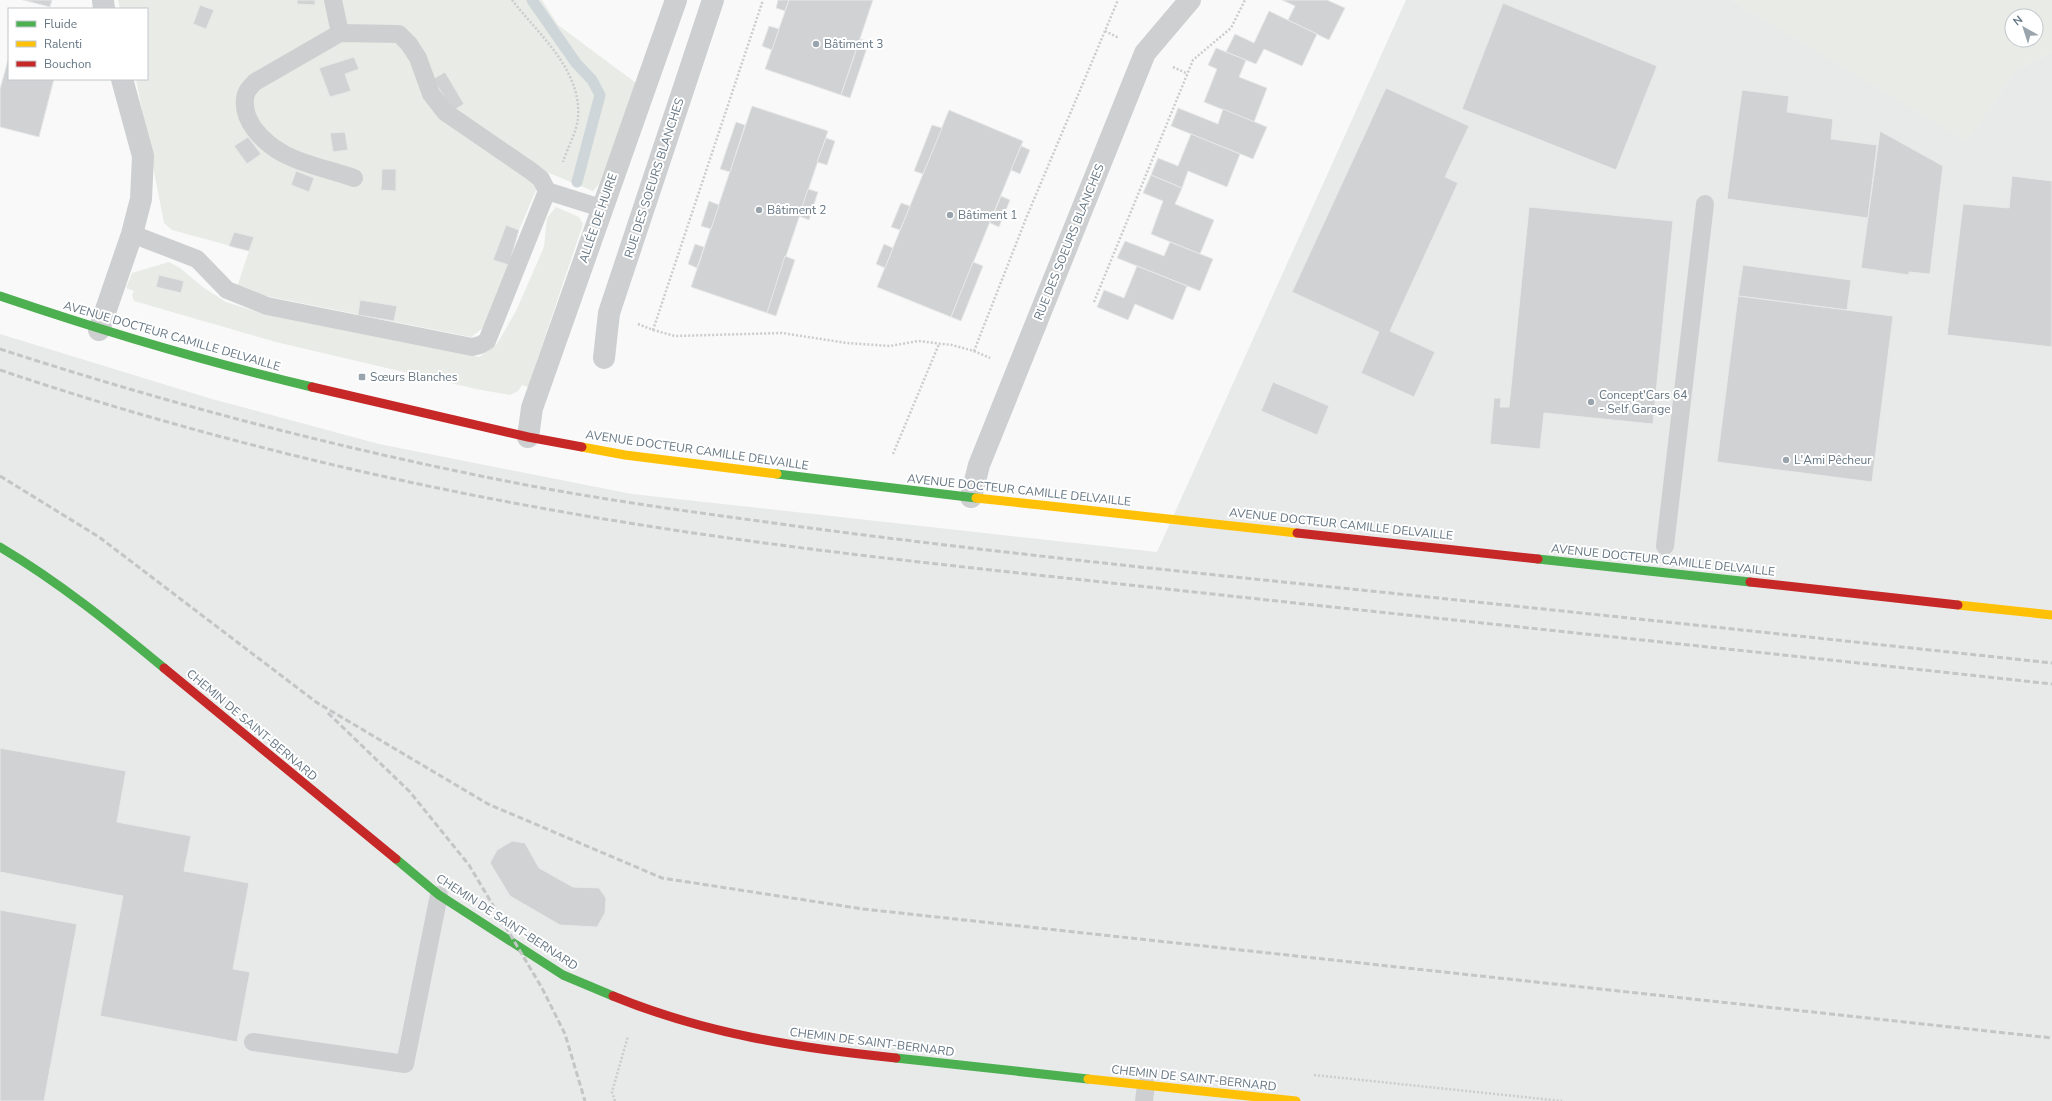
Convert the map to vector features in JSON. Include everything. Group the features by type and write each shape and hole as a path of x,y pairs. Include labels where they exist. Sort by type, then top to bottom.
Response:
{"street":[{"name":"ALLÉE DE HUIRE","path":"528,438 532,408 601,208 676,0"},
{"name":"RUE DES SOEURS BLANCHES","path":"604,358 609,313 713,0"},
{"name":"RUE DES SOEURS BLANCHES","path":"971,497 979,465 1145,53 1190,0"},
{"path":"99,330 132,234 141,199 143,156 122,80"},
{"name":"AVENUE DOCTEUR CAMILLE DELVAILLE","path":"0,296 99,330 231,368 528,438 625,455 971,497 2052,615"},
{"name":"CHEMIN DE SAINT-BERNARD","path":"0,547 37,569 100,615 439,896 563,975 637,1006 700,1027 817,1050 1145,1093 1296,1101"}],"lane":[{"path":"333,0 340,33"},
{"path":"354,178 285,155 259,135 251,123 245,108 246,93 255,82 340,33 399,34 409,44 418,58 431,94 445,112 531,171 541,179 551,192 601,208"},
{"path":"132,234 197,259 227,290 266,306 472,347 487,341 551,192"},
{"path":"1665,546 1705,204"},
{"path":"253,1042 404,1064 439,896"}],"path":[{"path":"512,0 554,50 574,86 578,118 551,192"},
{"path":"653,330 762,0"},
{"path":"609,313 653,330 675,336 782,333 847,343 890,346 918,341 974,351 1027,216 1118,0"},
{"path":"1094,302 1193,60 1231,28 1245,0"},
{"path":"894,454 938,344"},
{"path":"615,1101 612,1092 637,1006"},
{"path":"1310,1075 1562,1101"}],"shaded area":[{"path":"118,0 542,0 558,25 636,83 599,184 593,191 544,171 519,230 509,265 484,327 471,337 266,296 237,287 249,251 172,230 164,223 136,80 148,80 148,8 120,8"},
{"path":"1406,0 1732,0 1967,141 2015,71 2052,52 2052,1101 0,1101 0,334 212,399 379,444 632,494 1157,552"},
{"path":"1732,0 2052,0 2052,52 2015,71 1967,142"},
{"path":"556,207 579,217 583,224 528,387 522,385 518,391 510,395 476,389 276,342 134,301 132,295 134,291 126,288 132,273 169,262 180,268 204,288 226,302 264,314 479,357 497,344 516,311 544,247 547,218","holes":["160,275 184,281 181,293 157,287"]}],"building":[{"path":"23,0 52,0 50,7"},
{"path":"297,0 315,0 315,5 297,4"},
{"path":"778,0 789,0 785,11 776,8"},
{"name":"Bâtiment 3","path":"789,0 873,0 841,95 765,69"},
{"path":"1282,0 1327,0 1345,8 1329,40 1288,20 1295,6"},
{"path":"1503,3 1657,66 1616,170 1462,109"},
{"path":"200,5 214,10 206,29 193,24"},
{"path":"1269,11 1317,34 1302,66 1264,49 1256,64 1226,52 1235,34 1254,43"},
{"path":"769,26 779,29 772,50 762,46"},
{"path":"860,39 869,42 850,98 841,95"},
{"path":"1216,48 1246,60 1239,77 1267,88 1254,122 1204,102 1217,69 1208,65"},
{"path":"354,57 359,69 345,74 351,91 330,97 319,68"},
{"path":"8,60 8,80 54,80 39,137 0,127 0,89"},
{"path":"445,72 464,104 453,111 433,79"},
{"path":"1386,88 1469,126 1445,177 1458,183 1390,331 1435,352 1414,397 1361,373 1379,332 1292,292"},
{"path":"1742,90 1789,96 1787,112 1833,119 1831,139 1877,145 1868,218 1727,199"},
{"name":"Bâtiment 2","path":"752,106 828,131 767,313 691,287"},
{"path":"1178,108 1218,124 1223,109 1267,127 1253,159 1171,126"},
{"name":"Bâtiment 1","path":"949,110 1023,141 951,317 877,287"},
{"path":"736,122 745,125 730,172 720,169"},
{"path":"932,125 942,128 923,174 914,171"},
{"path":"1880,131 1943,166 1930,274 1909,272 1909,275 1861,268"},
{"path":"345,132 348,150 333,152 330,133"},
{"path":"1191,134 1240,154 1227,187 1188,171 1182,188 1151,175 1158,158 1178,166"},
{"path":"248,137 261,154 247,164 234,146"},
{"path":"826,138 835,141 827,165 817,162"},
{"path":"1021,146 1030,150 1020,174 1011,170"},
{"path":"382,169 396,169 396,191 381,190"},
{"path":"296,171 314,178 309,192 291,185"},
{"path":"1151,175 1182,188 1175,204 1214,220 1200,254 1151,234 1163,201 1143,193"},
{"path":"2012,176 2052,181 2052,347 1947,335 1963,204 2009,208"},
{"path":"808,189 818,192 809,220 799,216"},
{"path":"1001,196 1010,200 999,227 990,223"},
{"path":"709,201 719,205 711,229 701,226"},
{"path":"901,203 910,206 900,230 891,227"},
{"path":"1529,207 1673,221 1653,424 1544,413 1540,449 1490,444 1494,398 1501,398 1500,407 1509,407"},
{"path":"506,225 519,230 509,265 493,260"},
{"path":"234,232 254,237 249,251 229,246"},
{"path":"1125,241 1164,256 1170,242 1213,259 1200,291 1117,258"},
{"path":"695,244 704,247 697,268 688,264"},
{"path":"884,244 893,248 885,268 876,264"},
{"path":"785,256 795,260 776,316 767,313"},
{"path":"973,262 983,266 961,321 951,317"},
{"path":"1743,265 1851,280 1847,310 1738,296"},
{"path":"1137,266 1187,286 1173,320 1135,304 1128,320 1097,307 1104,290 1124,298"},
{"path":"159,275 184,281 181,293 156,287"},
{"path":"1738,296 1893,316 1872,482 1717,462"},
{"path":"360,300 397,306 394,321 358,315"},
{"path":"1273,382 1329,406 1317,435 1261,411"},
{"path":"0,748 126,771 117,822 191,836 184,871 249,883 233,969 250,972 237,1042 100,1016 123,896 0,872"},
{"path":"512,841 525,843 539,868 573,887 599,888 606,898 605,913 597,927 560,925 510,896 490,863 497,850"},
{"path":"0,910 77,924 44,1101 0,1101"}],"waterway":[{"path":"532,0 576,63 592,80 600,95 577,182"}],"railway":[{"path":"0,349 191,407 320,440 451,470 620,501 919,542 1168,570 2052,663"},
{"path":"0,370 154,418 311,460 470,494 629,523 694,533 823,551 953,566 2052,684"},
{"path":"0,476 99,537 316,702 488,804 662,878 863,909 2052,1038"},
{"path":"328,713 410,792 469,865 542,988 565,1034 585,1101"}],"traffic: fast":[{"path":"0,296 155,345 312,387"},
{"path":"777,474 976,498"},
{"path":"0,547 22,560 64,589 164,668"},
{"path":"1538,559 1750,582"},
{"path":"396,859 439,895 563,975 613,996"},
{"path":"896,1058 1088,1079"}],"traffic: slow":[{"path":"582,447 625,455 777,474"},
{"path":"976,498 1297,533"},
{"path":"1958,605 2052,615"},
{"path":"1088,1079 1296,1101"}],"traffic: jam":[{"path":"312,387 528,437 582,447"},
{"path":"1297,533 1538,559"},
{"path":"1750,582 1958,605"},
{"path":"164,668 396,859"},
{"path":"613,996 682,1020 752,1038 896,1058"}],"place":[{"name":"Bâtiment 3","path":"816,44"},
{"name":"Bâtiment 2","path":"759,210"},
{"name":"Bâtiment 1","path":"950,215"},
{"name":"Sœurs Blanches","path":"362,377"},
{"name":"Concept'Cars 64 - Self Garage","path":"1591,402"},
{"name":"L'Ami Pêcheur","path":"1786,460"}]}
